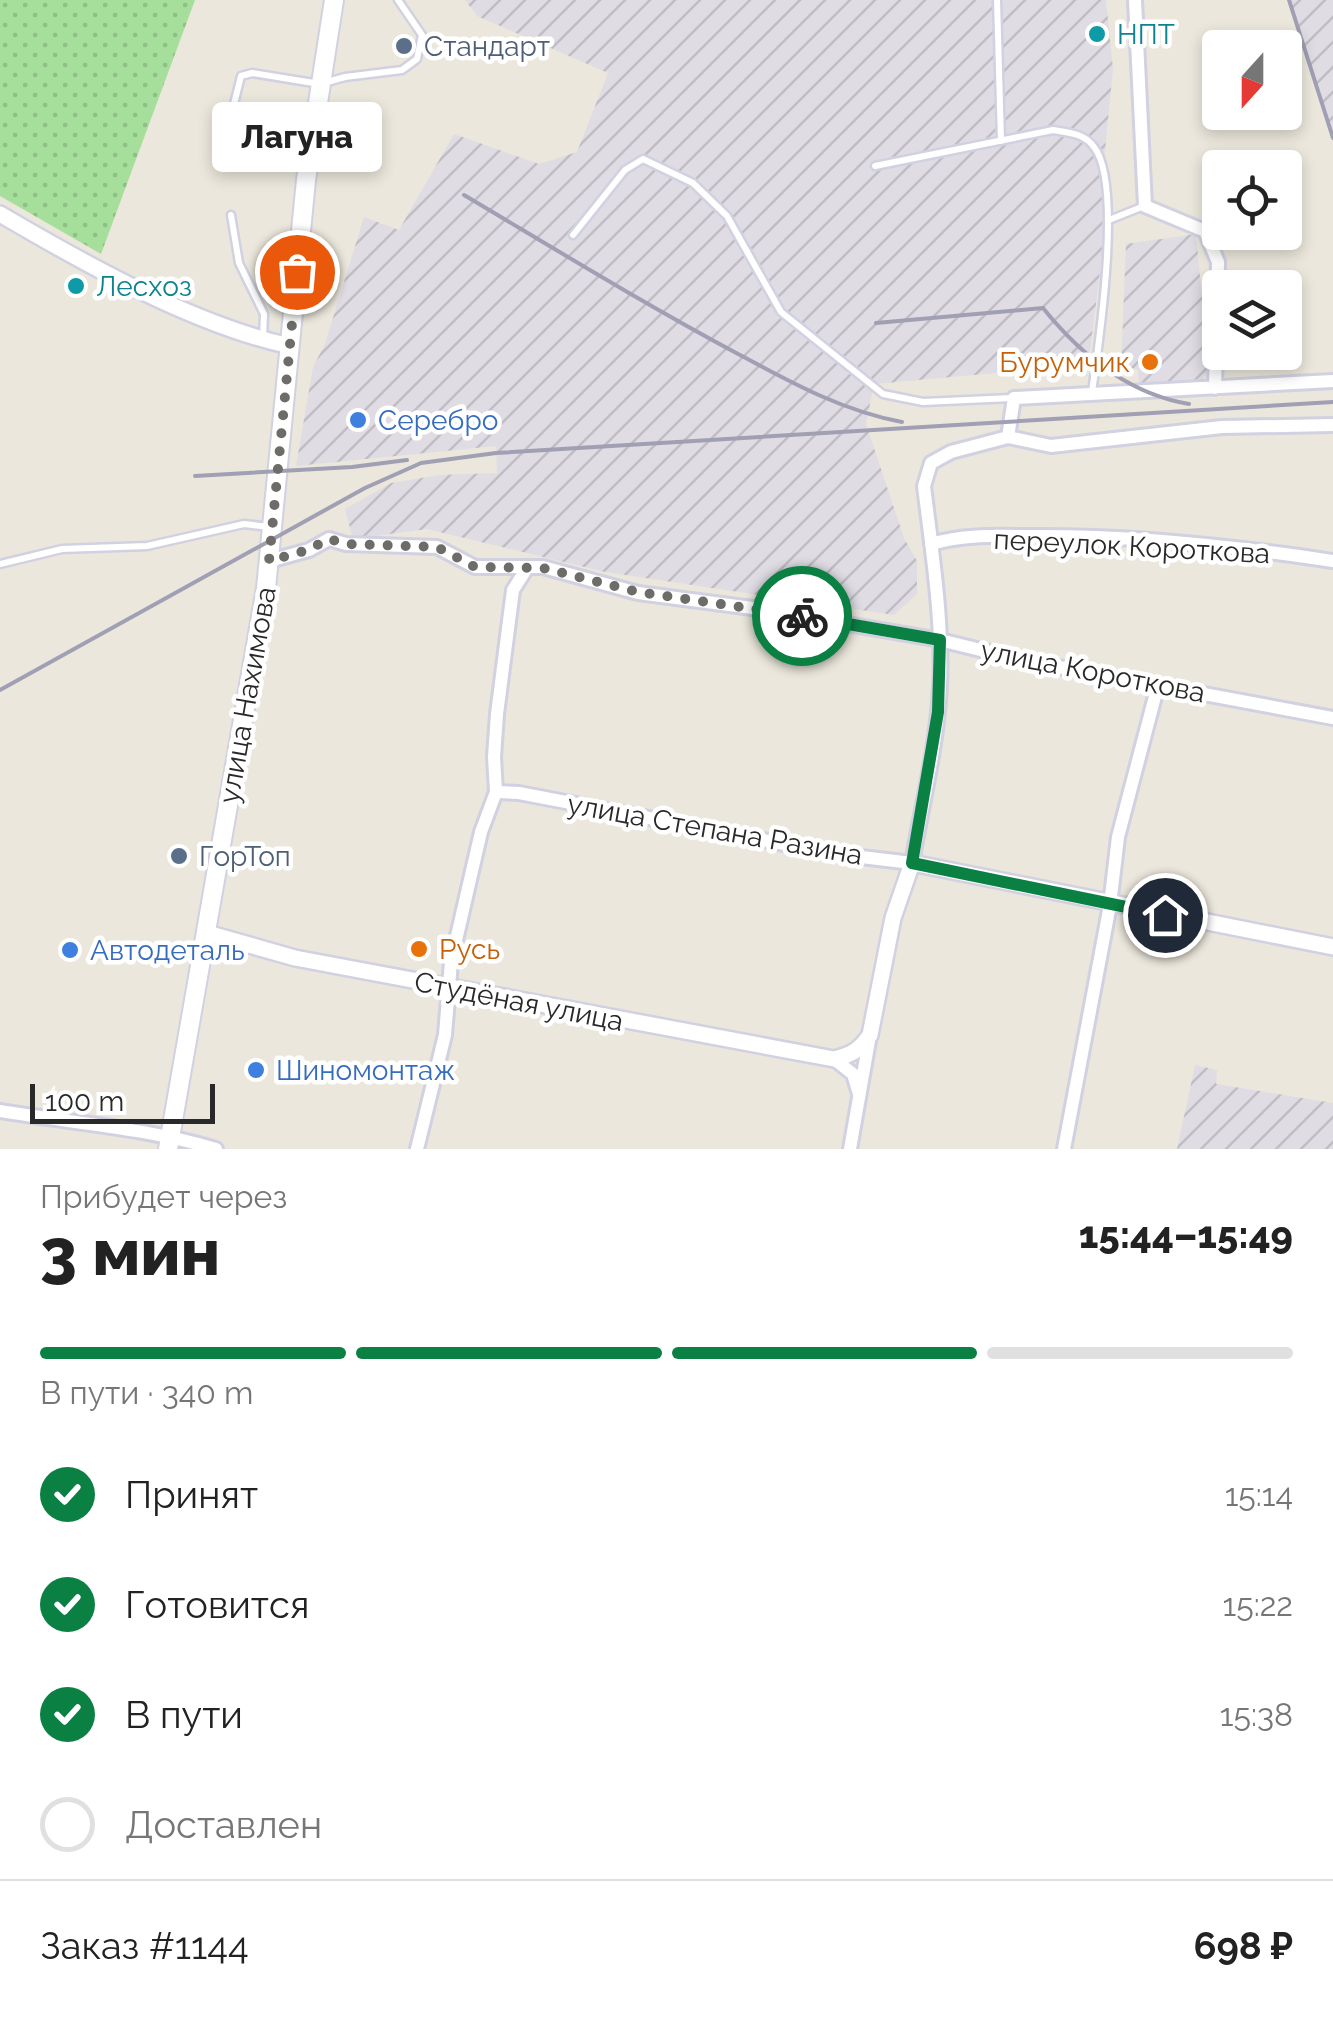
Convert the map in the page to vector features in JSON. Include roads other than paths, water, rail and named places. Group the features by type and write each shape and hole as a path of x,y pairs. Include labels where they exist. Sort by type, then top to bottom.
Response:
{"main road":[{"name":"улица Нахимова","path":"170,1142 269,561 306,180 334,0"}],"street":[{"path":"1136,0 1145,206 1204,231 1218,262 1216,388"},
{"path":"0,214 141,289 263,340 290,346"},
{"path":"1008,437 1014,398 1333,381"},
{"path":"850,1149 893,918 912,863 938,712 940,640 924,486 931,463 951,452 1008,437 1051,446 1222,427 1333,424"},
{"name":"переулок Короткова","path":"932,544 964,536 1059,536 1333,560"},
{"name":"улица Короткова","path":"269,561 308,550 329,539 346,544 437,547 475,567 557,570 638,592 940,640 1021,660 1333,718"},
{"path":"417,1149 444,1035 451,962 481,832 496,792 497,714 513,590 527,568"},
{"path":"1064,1149 1110,904 1118,837 1158,685"},
{"name":"улица Степана Разина","path":"496,792 520,793 836,854 912,863 1333,947"},
{"name":"Студёная улица","path":"206,933 295,958 834,1059"},
{"path":"834,1059 862,1048 870,1035"},
{"path":"834,1059 853,1074 860,1096"},
{"path":"0,1110 216,1149"}],"lane":[{"path":"230,120 240,76 252,73 320,84 345,76 402,70 417,59 422,35 398,0"},
{"path":"997,0 1002,141"},
{"path":"876,166 1053,130 1080,135 1094,147 1106,170 1109,220 1092,394"},
{"path":"574,235 624,170 642,159 693,182 727,216 782,312 883,394 923,402 1014,398"},
{"path":"1109,220 1145,206"},
{"path":"231,215 238,263 264,314 263,340"},
{"path":"0,564 62,549 147,546 244,524 271,527"}],"railway":[{"path":"1289,0 1333,138"},
{"path":"464,195 635,297 779,376 839,403 902,422"},
{"path":"876,323 1043,308 1073,341 1107,369 1146,391 1189,404"},
{"path":"0,690 365,488 421,463 496,453 1333,402"},
{"path":"195,476 407,460"}],"place":[{"name":"НПТ","path":"1097,34"},
{"name":"Стандарт","path":"404,46"},
{"name":"Лагуна","path":"297,272"},
{"name":"Лесхоз","path":"76,286"},
{"name":"Бурумчик","path":"1150,362"},
{"name":"Серебро","path":"358,420"},
{"name":"ГорТоп","path":"179,856"},
{"name":"Русь","path":"419,949"},
{"name":"Автодеталь","path":"70,950"},
{"name":"Шиномонтаж","path":"256,1070"}]}
